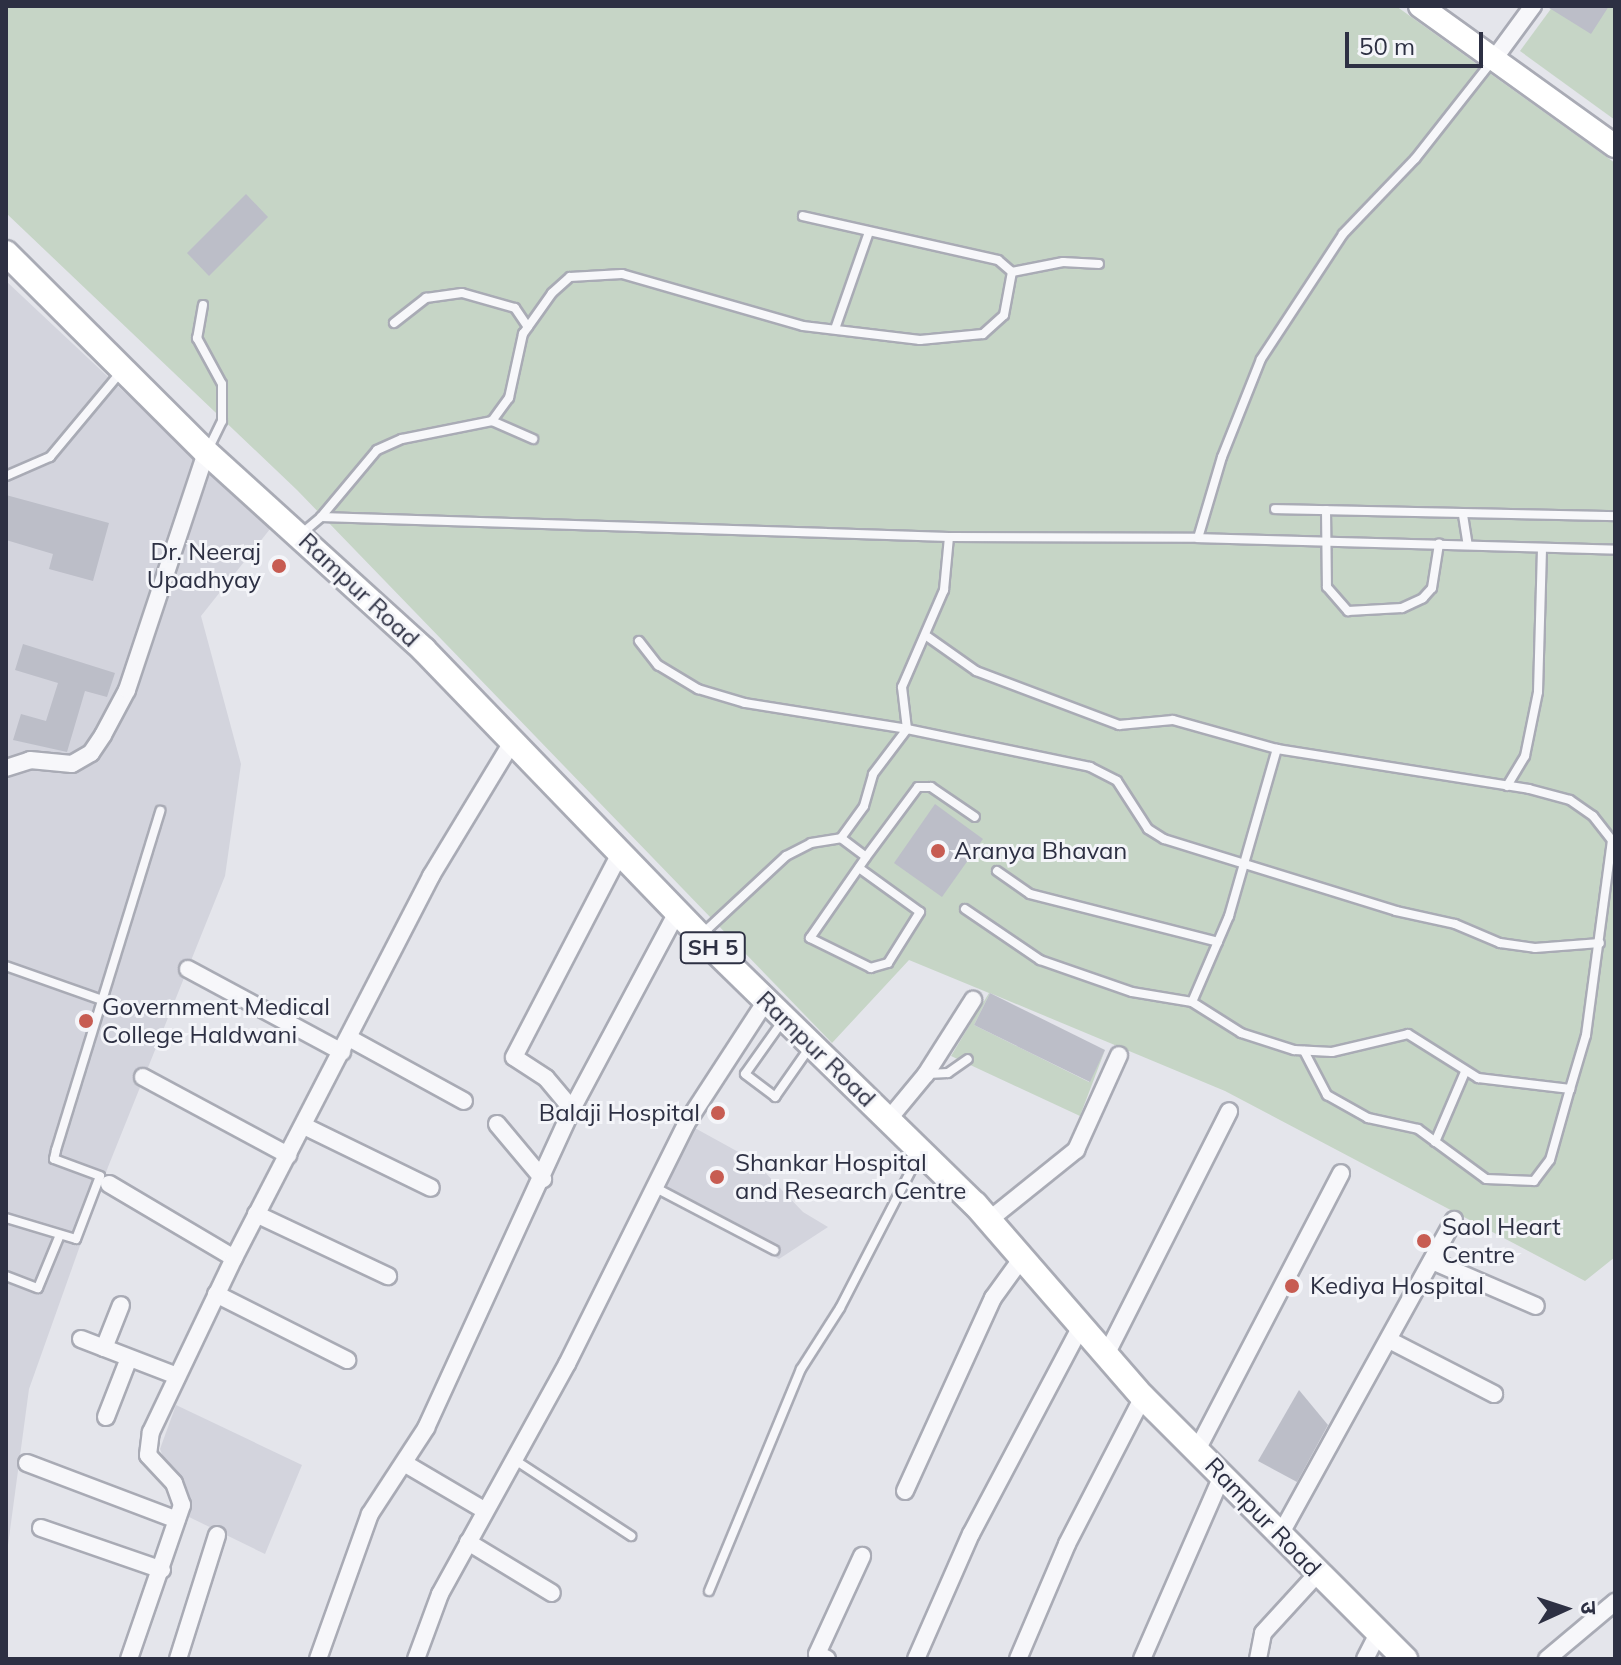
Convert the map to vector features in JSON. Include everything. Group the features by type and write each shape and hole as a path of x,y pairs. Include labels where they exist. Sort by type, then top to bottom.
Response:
{"main road":[{"name":"Rampur Road","path":"6,253 206,452 300,534 512,742 700,936 989,1220 1143,1397 1405,1659"}],"street":[{"path":"1420,6 1615,146"},
{"path":"1494,59 1533,6"},
{"path":"6,768 30,760 72,764 91,753 103,735 127,690 206,452"},
{"path":"129,1659 182,1505 174,1483 148,1455 151,1432 256,1214 431,876 512,742"},
{"path":"572,1109 546,1078 514,1057 620,853"},
{"path":"318,1659 370,1514 426,1428 543,1179 572,1109 677,912"},
{"path":"188,969 464,1101"},
{"path":"888,1120 926,1074 973,1000"},
{"path":"416,1659 431,1615 484,1510 515,1460 653,1187 706,1090 766,1001"},
{"path":"989,1220 1076,1150 1119,1055"},
{"path":"143,1077 288,1155"},
{"path":"1106,1355 1229,1111"},
{"path":"497,1124 543,1179"},
{"path":"304,1126 431,1188"},
{"path":"1197,1450 1341,1173"},
{"path":"109,1184 234,1258"},
{"path":"256,1214 388,1276"},
{"path":"1280,1535 1391,1341 1454,1220"},
{"path":"905,1491 993,1298 1022,1258"},
{"path":"1432,1261 1536,1306"},
{"path":"216,1294 347,1360"},
{"path":"104,1348 121,1305"},
{"path":"916,1659 971,1534 1081,1326"},
{"path":"81,1339 177,1376"},
{"path":"1391,1341 1494,1394"},
{"path":"106,1417 129,1358"},
{"path":"1018,1659 1067,1544 1143,1397"},
{"path":"27,1463 177,1520"},
{"path":"404,1463 484,1510"},
{"path":"1142,1659 1223,1474"},
{"path":"41,1528 162,1570"},
{"path":"178,1659 217,1535"},
{"path":"468,1542 552,1593"},
{"path":"827,1659 817,1654 862,1556"},
{"path":"1258,1659 1263,1633 1317,1574"},
{"path":"1547,1659 1615,1602"},
{"path":"1365,1659 1378,1633"}],"lane":[{"path":"1198,538 1222,457 1261,359 1343,234 1415,159 1494,59"},
{"path":"803,216 966,250 998,260 1012,272"},
{"path":"835,329 869,232"},
{"path":"1012,272 1063,262 1099,264"},
{"path":"492,421 509,398 528,327 570,277 592,272 622,274 716,304 835,329 920,340 983,334 1004,315 1012,272"},
{"path":"394,323 426,298 462,293 515,308 528,327"},
{"path":"203,305 197,338 222,384 222,421 206,452"},
{"path":"6,476 50,457 123,370"},
{"path":"300,534 321,517 377,450 412,436 492,421 533,439"},
{"path":"1275,509 1615,516"},
{"path":"1326,510 1327,587 1348,611 1402,608 1423,598 1432,588 1439,544"},
{"path":"1463,515 1468,545"},
{"path":"321,517 949,537 1198,538 1615,550"},
{"path":"700,936 786,856 811,843 841,838 864,806 873,774 907,729 902,687 928,637 944,590 949,537"},
{"path":"1507,786 1525,756 1538,692 1542,548"},
{"path":"928,637 976,671 1119,725 1173,720 1277,749 1507,786 1570,800 1593,816 1614,842 1586,1035 1550,1160 1534,1181 1486,1179 1418,1129 1368,1118 1327,1095 1304,1051"},
{"path":"639,641 658,665 698,689 787,713 907,729 1090,767 1117,781 1148,829 1396,911 1455,924 1500,943 1535,948 1600,943"},
{"path":"1192,1002 1218,942 1277,749"},
{"path":"859,868 920,912 888,963 871,968 810,938 866,857 918,787 931,787 975,817"},
{"path":"6,1218 59,1237 76,1239 100,1176 54,1159 160,811"},
{"path":"841,838 866,857"},
{"path":"997,871 1030,894 1218,942"},
{"path":"965,909 1040,960 1132,992 1192,1002 1241,1033 1304,1051 1332,1052 1408,1034 1465,1072 1570,1089"},
{"path":"6,966 102,1000"},
{"path":"784,1018 745,1074 775,1097 812,1045"},
{"path":"926,1074 948,1073 968,1059"},
{"path":"1435,1142 1465,1072"},
{"path":"709,1591 801,1369 840,1308 920,1152"},
{"path":"653,1187 774,1250"},
{"path":"6,1276 38,1288 59,1237"},
{"path":"515,1460 631,1536"}],"shaded area":[{"name":"Government Medical College Haldwani","path":"6,281 270,529 201,616 241,764 225,876 108,1167 29,1389 6,1560"},
{"name":"Shankar Hospital and Research Centre","path":"693,1127 753,1160 803,1212 828,1227 779,1259 656,1195"},
{"path":"176,1405 302,1465 265,1554 187,1516 160,1449"}],"green space":[{"path":"6,6 1396,6 1615,163 1615,1257 1585,1281 1225,1091 990,993 974,1025 1089,1082 1105,1050 1080,1116 951,1056 989,993 909,960 832,1043 297,490 6,213"},
{"path":"1553,6 1615,6 1615,120 1520,51"}],"building":[{"path":"1546,6 1609,6 1591,34"},
{"path":"246,194 268,217 209,276 187,253"},
{"path":"6,495 109,523 93,581 49,569 53,554 6,540"},
{"path":"23,644 115,673 107,697 85,691 67,752 13,740 21,714 46,721 58,683 15,670"},
{"name":"Aranya Bhavan","path":"935,804 983,839 942,897 894,863"},
{"path":"990,993 1105,1050 1090,1082 974,1025"},
{"path":"1299,1390 1328,1425 1297,1482 1258,1461"}],"place":[{"name":"Dr. Neeraj Upadhyay","path":"279,566"},
{"name":"Aranya Bhavan","path":"938,851"},
{"name":"Government Medical College Haldwani","path":"86,1021"},
{"name":"Balaji Hospital","path":"718,1113"},
{"name":"Shankar Hospital and Research Centre","path":"717,1177"},
{"name":"Saol Heart Centre","path":"1424,1241"},
{"name":"Kediya Hospital","path":"1292,1286"}]}
